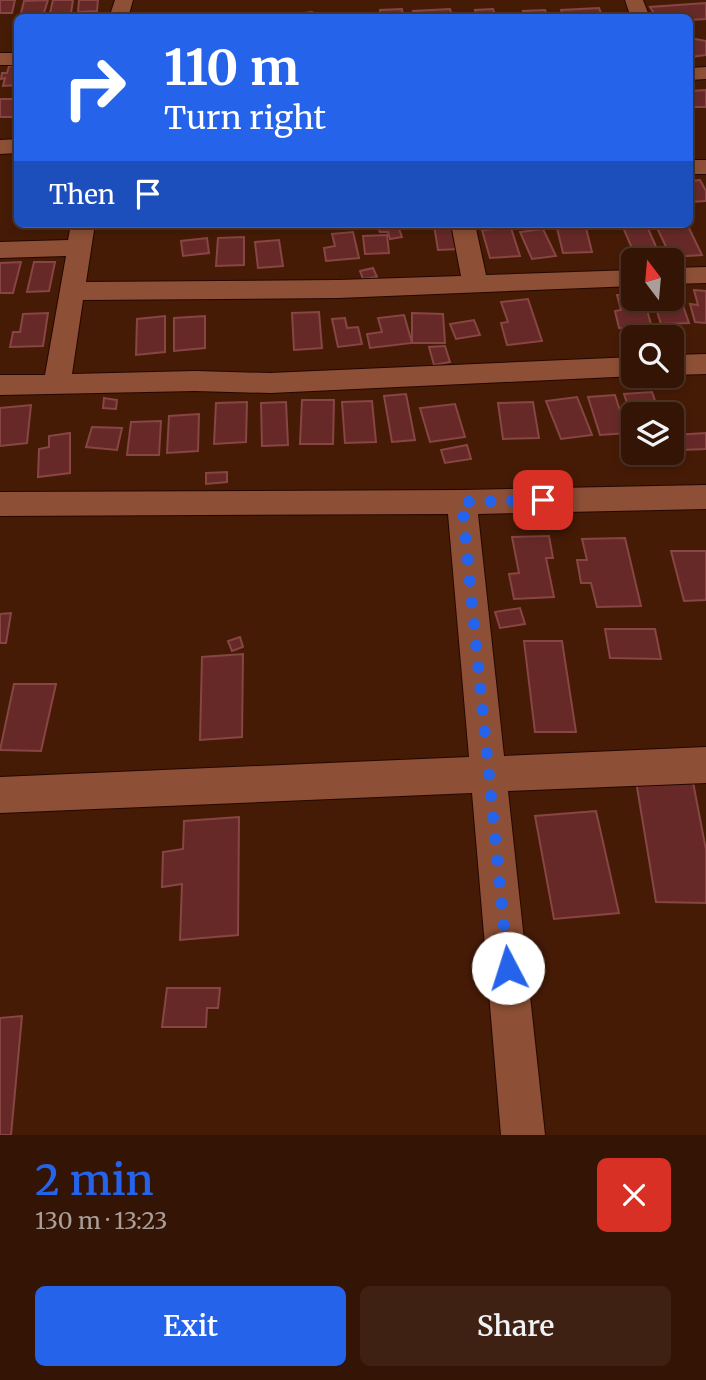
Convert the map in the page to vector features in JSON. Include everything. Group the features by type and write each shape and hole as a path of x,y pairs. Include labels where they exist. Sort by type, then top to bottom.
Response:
{"street":[{"path":"464,228 475,284"},
{"path":"0,250 80,236 57,385"},
{"path":"684,276 706,275"},
{"path":"73,291 338,289 621,278"},
{"path":"684,365 706,364"},
{"path":"0,385 195,381 270,383 621,368"},
{"path":"0,503 462,502 706,497"},
{"path":"462,502 523,1135"},
{"path":"0,796 706,765"}],"building":[{"path":"0,0 15,0 12,13 0,13"},
{"path":"48,0 44,14 21,14 24,1"},
{"path":"53,0 73,0 71,13 50,13"},
{"path":"79,0 98,0 97,11 78,12"},
{"path":"706,3 706,19 693,20 693,14 654,14 650,7"},
{"path":"599,8 601,14 562,14 561,10"},
{"path":"402,9 403,14 380,14 380,10"},
{"path":"450,9 452,14 414,14 413,11"},
{"path":"493,9 495,14 476,14 475,10"},
{"path":"545,10 546,14 524,14 523,11"},
{"path":"693,39 706,41 706,55 693,57"},
{"path":"9,66 14,66 14,85 3,86 5,78 1,79 2,73 7,73"},
{"path":"706,90 706,107 693,107 693,91"},
{"path":"0,99 14,99 13,117 0,117"},
{"path":"700,180 706,191 706,201 693,202 693,181"},
{"path":"378,228 399,228 402,237 390,239 388,232 380,232"},
{"path":"434,228 456,228 460,249 438,250"},
{"path":"511,228 520,256 490,258 482,230"},
{"path":"557,228 586,228 592,252 563,253"},
{"path":"623,228 648,228 657,248 632,248"},
{"path":"657,228 689,228 702,255 684,256 684,248 667,248"},
{"path":"543,229 556,256 532,259 520,232"},
{"path":"353,232 359,258 326,261 324,248 335,246 332,234"},
{"path":"387,235 389,253 365,254 363,236"},
{"path":"244,237 244,265 216,266 218,238"},
{"path":"207,238 209,253 183,256 181,241"},
{"path":"279,240 283,266 258,268 255,242"},
{"path":"21,262 13,293 0,293 0,263"},
{"path":"34,262 55,262 49,291 27,292"},
{"path":"373,268 377,277 363,279 360,271"},
{"path":"694,290 706,291 706,323 695,322 690,304 698,305"},
{"path":"528,299 542,341 507,345 501,323 508,322 501,302"},
{"path":"684,308 689,323 661,324 657,312 684,312"},
{"path":"615,311 648,312 651,325 621,325 619,328"},
{"path":"319,312 322,348 294,350 292,313"},
{"path":"48,313 43,346 10,347 13,332 20,332 23,314"},
{"path":"412,313 443,314 445,343 412,343"},
{"path":"404,315 412,343 370,348 367,334 382,332 378,318"},
{"path":"165,316 165,352 136,355 137,319"},
{"path":"205,316 205,348 174,351 174,318"},
{"path":"345,318 347,328 358,327 362,344 338,347 332,319"},
{"path":"474,320 480,335 456,339 450,324"},
{"path":"445,346 450,362 434,365 429,347"},
{"path":"652,392 655,402 627,402 624,394"},
{"path":"406,394 415,440 392,442 384,396"},
{"path":"615,395 621,414 621,433 600,435 588,397"},
{"path":"577,397 592,435 561,439 546,401"},
{"path":"104,398 117,400 116,409 103,408"},
{"path":"302,400 334,400 333,444 300,444"},
{"path":"372,401 376,442 345,443 342,402"},
{"path":"247,402 246,442 214,444 216,403"},
{"path":"286,402 288,445 262,446 261,403"},
{"path":"533,402 539,438 503,439 498,403"},
{"path":"455,404 465,437 430,442 420,408"},
{"path":"31,405 27,443 0,446 0,408"},
{"path":"199,414 198,451 167,453 169,416"},
{"path":"161,421 159,455 127,455 131,422"},
{"path":"92,427 122,428 117,450 86,447"},
{"path":"70,433 70,473 38,477 39,449 49,447 49,436"},
{"path":"706,433 706,449 684,450 684,434"},
{"path":"467,445 471,459 445,463 441,450"},
{"path":"227,472 227,482 206,484 206,473"},
{"path":"549,536 553,558 546,558 554,597 514,599 509,574 519,573 512,537"},
{"path":"625,538 641,606 597,607 591,583 581,583 577,560 587,560 582,539"},
{"path":"671,551 706,551 706,600 684,601"},
{"path":"520,608 525,624 500,628 495,612"},
{"path":"11,613 6,643 0,643 0,614"},
{"path":"605,629 655,629 661,659 610,658"},
{"path":"240,637 243,647 232,651 228,641"},
{"path":"524,641 562,641 576,732 535,732"},
{"path":"243,654 242,737 200,740 202,657"},
{"path":"14,684 56,684 41,751 0,750"},
{"path":"636,781 693,782 706,850 706,903 656,902"},
{"path":"596,811 619,913 554,919 535,816"},
{"path":"239,817 238,935 180,940 182,884 162,887 163,852 183,849 184,821"},
{"path":"167,988 220,988 218,1008 207,1008 206,1027 162,1027"},
{"path":"22,1016 11,1135 0,1135 0,1018"}],"route":[{"path":"508,968 462,502 543,500"}]}
